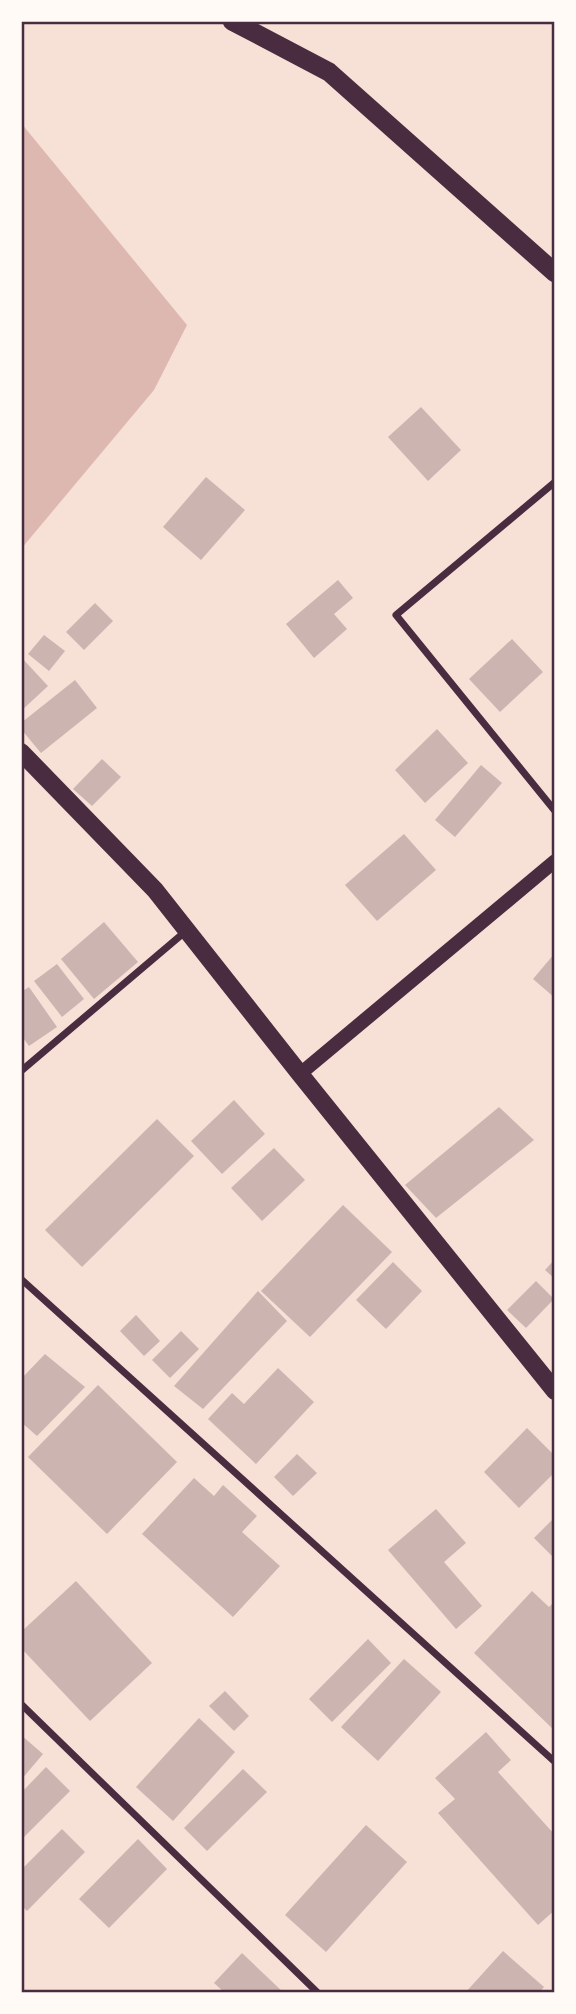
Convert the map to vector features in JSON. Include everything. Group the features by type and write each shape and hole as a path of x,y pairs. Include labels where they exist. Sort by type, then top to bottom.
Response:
{"highway":[{"path":"232,21 329,72 555,273"}],"main road":[{"path":"21,752 155,890 555,1391"},
{"path":"300,1074 555,861"}],"street":[{"path":"555,482 396,615 555,811"},
{"path":"21,1071 187,930"},
{"path":"21,1279 555,1762"},
{"path":"21,1704 318,1993"}],"shaded area":[{"path":"21,123 187,325 154,390 21,549"}],"building":[{"path":"421,407 461,450 428,481 388,437"},
{"path":"206,477 245,510 201,560 163,527"},
{"path":"338,580 353,598 334,614 347,629 314,658 286,624"},
{"path":"95,603 113,621 84,650 66,632"},
{"path":"44,635 65,651 49,671 28,654"},
{"path":"512,639 543,672 500,712 469,679"},
{"path":"21,657 48,686 21,711"},
{"path":"75,680 97,708 41,753 21,729 21,723"},
{"path":"437,729 468,763 425,803 395,770"},
{"path":"102,759 121,777 92,806 73,789"},
{"path":"481,765 502,783 455,837 435,820"},
{"path":"404,834 436,870 377,921 345,885"},
{"path":"104,922 138,962 94,999 61,959"},
{"path":"555,953 555,998 533,979"},
{"path":"57,964 84,999 62,1017 34,981"},
{"path":"29,987 57,1027 29,1046 21,1035 21,992"},
{"path":"234,1100 265,1134 222,1174 191,1141"},
{"path":"499,1107 534,1140 436,1218 405,1185"},
{"path":"157,1119 194,1156 82,1267 45,1230"},
{"path":"274,1148 305,1180 262,1221 231,1188"},
{"path":"343,1205 392,1252 310,1337 261,1291"},
{"path":"555,1259 555,1279 545,1270"},
{"path":"393,1262 422,1291 386,1329 356,1300"},
{"path":"536,1281 554,1299 526,1328 507,1310"},
{"path":"258,1291 287,1321 203,1409 174,1386"},
{"path":"136,1315 160,1341 144,1356 120,1331"},
{"path":"181,1331 199,1349 170,1378 152,1360"},
{"path":"45,1354 85,1387 37,1436 21,1422 21,1379"},
{"path":"278,1368 314,1402 256,1464 208,1419 232,1393 244,1404"},
{"path":"98,1385 177,1462 107,1534 28,1457"},
{"path":"527,1428 555,1456 555,1472 519,1508 484,1472"},
{"path":"297,1454 317,1473 293,1496 274,1477"},
{"path":"194,1478 214,1496 223,1485 257,1516 242,1532 280,1566 233,1617 142,1534"},
{"path":"436,1509 466,1543 444,1562 482,1606 456,1629 388,1550"},
{"path":"555,1517 555,1559 534,1538"},
{"path":"76,1581 152,1663 90,1721 21,1648 21,1632"},
{"path":"532,1591 549,1607 555,1601 555,1731 474,1653"},
{"path":"368,1639 391,1663 332,1722 309,1699"},
{"path":"404,1659 441,1692 378,1761 341,1727"},
{"path":"225,1691 249,1716 234,1731 209,1706"},
{"path":"199,1718 235,1752 173,1821 136,1787"},
{"path":"486,1732 511,1760 498,1772 555,1835 555,1910 538,1925 438,1813 455,1799 435,1778"},
{"path":"21,1735 43,1754 21,1780"},
{"path":"46,1767 70,1791 21,1840 21,1793"},
{"path":"243,1769 267,1792 207,1851 184,1828"},
{"path":"366,1825 407,1862 326,1952 285,1915"},
{"path":"62,1829 85,1852 27,1911 21,1905 21,1870"},
{"path":"138,1839 167,1869 109,1928 79,1899"},
{"path":"503,1951 544,1987 539,1993 465,1993"},
{"path":"242,1953 284,1993 225,1993 214,1983"}]}
